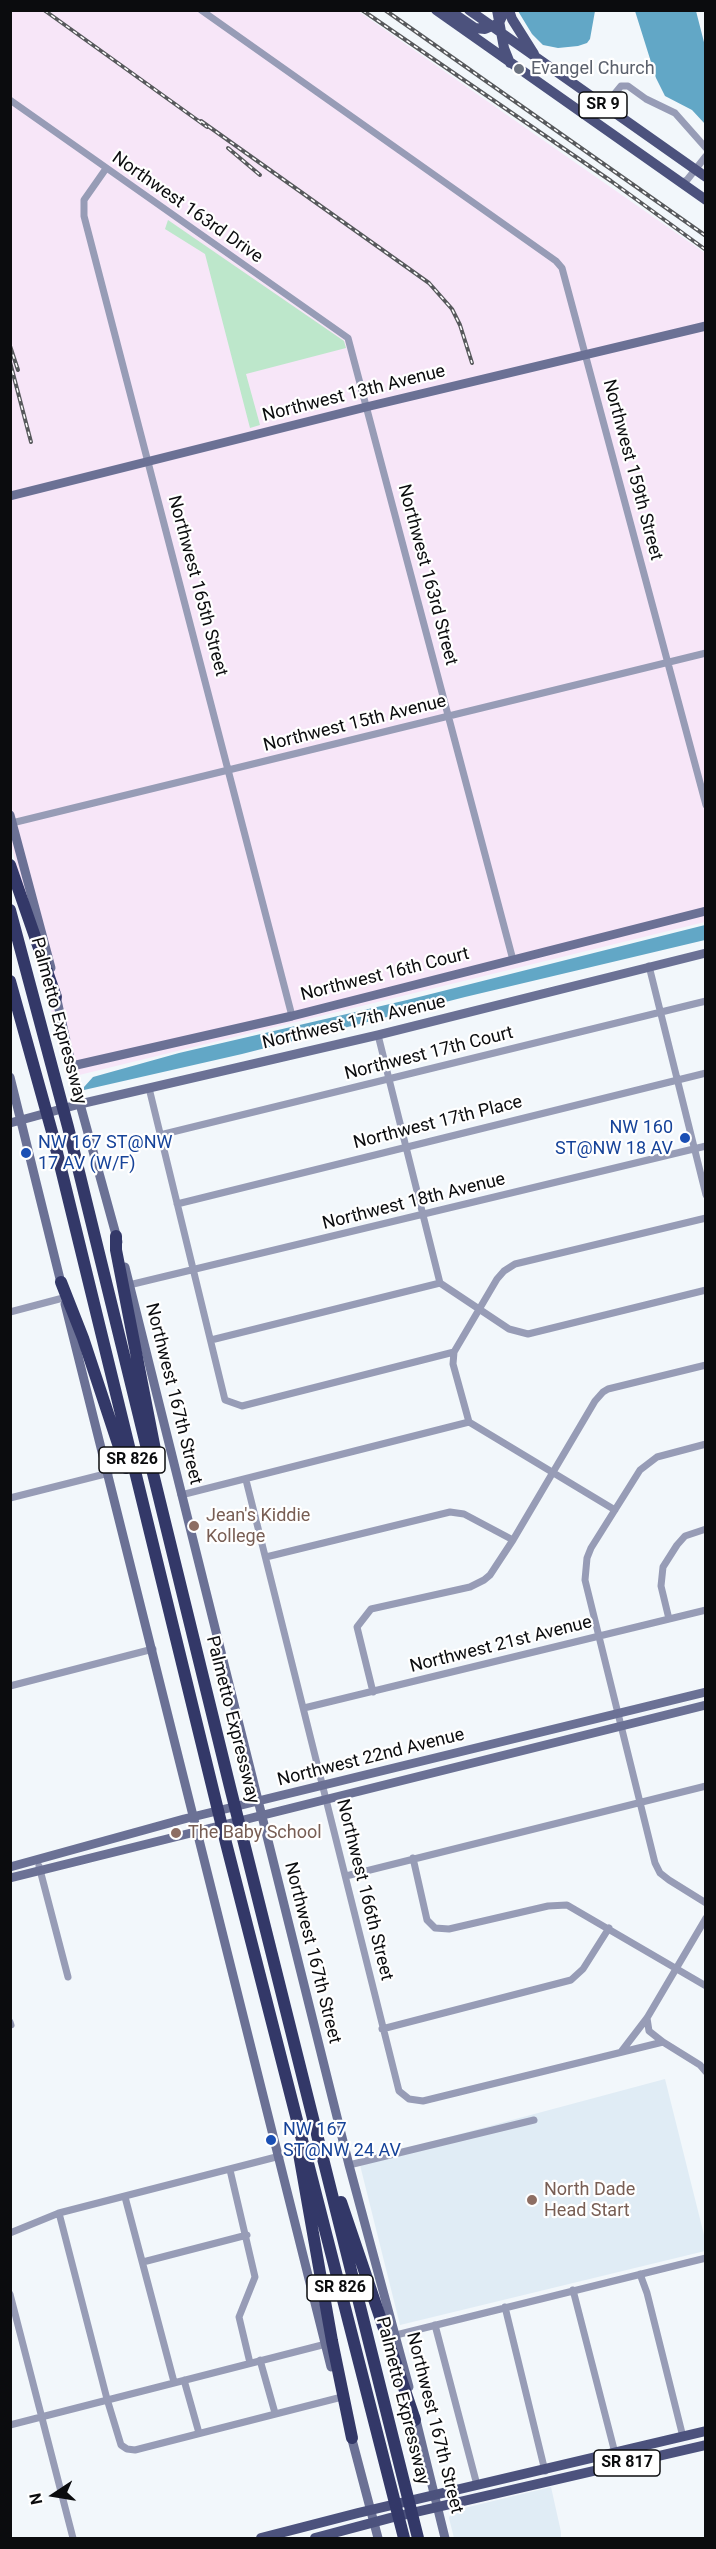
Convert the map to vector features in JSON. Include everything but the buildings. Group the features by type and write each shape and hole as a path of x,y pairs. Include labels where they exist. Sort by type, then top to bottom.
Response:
{"highway":[{"path":"10,865 56,997"},
{"name":"Palmetto Expressway","path":"10,910 68,1127 417,2534"},
{"name":"Palmetto Expressway","path":"10,981 52,1132 226,1843 403,2536"},
{"path":"116,1236 116,1250 157,1459 163,1515"},
{"path":"61,1282 105,1402 159,1571"},
{"path":"290,2088 295,2134 352,2438"},
{"path":"322,2149 415,2420"}],"main road":[{"name":"SR 9","path":"436,10 705,200"},
{"path":"449,10 475,28 497,28"},
{"name":"SR 9","path":"469,10 705,177"},
{"path":"497,10 497,28 511,63"},
{"path":"497,28 507,10"},
{"path":"507,10 536,57"},
{"name":"SR 817","path":"261,2538 705,2431"},
{"name":"SR 817","path":"315,2538 705,2445"}],"street":[{"name":"Northwest 159th Street","path":"201,10 556,261 562,268 705,805"},
{"path":"595,99 612,97 621,86 628,86 646,99 675,113 705,148"},
{"name":"Northwest 163rd Drive","path":"10,100 105,170 348,338"},
{"path":"681,183 687,180 705,156"},
{"name":"Northwest 165th Street","path":"105,170 84,200 84,216 292,1016"},
{"name":"Northwest 13th Avenue","path":"10,496 366,406 705,326"},
{"name":"Northwest 163rd Street","path":"348,338 513,960"},
{"name":"Northwest 15th Avenue","path":"11,819 230,771 705,653"},
{"name":"Northwest 167th Street","path":"11,819 45,941 80,1104 129,1286 349,2165 396,2335 445,2538"},
{"name":"Northwest 16th Court","path":"72,1066 292,1016 705,911"},
{"name":"Northwest 17th Avenue","path":"10,1123 80,1104 378,1035 705,953"},
{"path":"649,966 705,1195"},
{"name":"Northwest 17th Court","path":"160,1136 705,1001"},
{"path":"378,1035 440,1283 477,1310 509,1329 528,1334 705,1290"},
{"name":"Northwest 17th Place","path":"177,1204 705,1073"},
{"path":"10,1077 63,1298 280,2156 338,2398 352,2438 378,2538"},
{"path":"149,1088 225,1400 242,1406 454,1352"},
{"name":"Northwest 18th Avenue","path":"129,1286 705,1146"},
{"path":"615,1510 469,1422 453,1364 454,1352 497,1279 515,1264 705,1218"},
{"path":"211,1340 440,1283"},
{"path":"10,1312 63,1298"},
{"path":"373,1692 357,1627 371,1609 478,1584 490,1575 513,1540 595,1401 603,1392 705,1365"},
{"path":"181,1495 469,1422"},
{"path":"705,1444 657,1456 640,1470 591,1548 585,1569 587,1594 655,1863 660,1873 705,1903"},
{"path":"10,1498 109,1473"},
{"name":"Northwest 166th Street","path":"246,1480 396,2083 404,2095 415,2101 423,2101 621,2052"},
{"path":"266,1557 450,1512 464,1514 513,1540"},
{"path":"669,1619 661,1586 661,1576 677,1545 686,1536 705,1529"},
{"name":"Northwest 21st Avenue","path":"304,1708 705,1610"},
{"path":"10,1686 153,1649"},
{"name":"Northwest 22nd Avenue","path":"10,1867 195,1817 705,1692"},
{"name":"Northwest 22nd Avenue","path":"10,1878 199,1833 705,1705"},
{"path":"346,1876 705,1786"},
{"path":"413,1858 428,1920 435,1928 449,1929 548,1906 567,1905 705,1986"},
{"path":"38,1860 68,1977"},
{"path":"621,2052 631,2042 647,2018 705,1918"},
{"path":"382,2028 571,1980 583,1969 609,1928"},
{"path":"647,2018 652,2045"},
{"path":"638,2032 651,2033 663,2043 700,2065 705,2072"},
{"path":"631,2042 634,2050"},
{"path":"621,2052 663,2043"},
{"path":"349,2165 534,2120"},
{"path":"10,2233 59,2213 280,2156"},
{"path":"230,2170 255,2277 239,2317 249,2363"},
{"path":"125,2197 174,2382"},
{"path":"59,2213 107,2399 121,2445 127,2449 135,2450 338,2398"},
{"path":"142,2262 246,2235"},
{"path":"396,2335 705,2258"},
{"path":"640,2274 650,2304 683,2437"},
{"path":"573,2290 615,2453"},
{"path":"10,2294 73,2538"},
{"path":"505,2307 548,2482"},
{"path":"435,2325 477,2485"},
{"path":"10,2425 326,2344"},
{"path":"260,2360 275,2414"},
{"path":"184,2380 199,2433"}],"shaded area":[{"path":"10,11 358,11 705,253 705,922 67,1078 10,839"},
{"name":"North Dade Head Start","path":"665,2079 705,2239 705,2251 400,2325 359,2161"},
{"path":"551,2487 561,2538 454,2538 449,2518 452,2511"}],"green space":[{"path":"168,220 344,341 346,348 246,374 260,425 250,428 205,254 165,229"}],"water":[{"path":"518,11 595,11 590,39 587,43 578,46 558,48 543,45 532,34"},
{"path":"635,11 696,11 705,46 705,124 692,110 665,96 656,78"},
{"path":"705,925 705,940 465,997 242,1054 84,1090 93,1077 179,1053 407,1000"}],"railway":[{"path":"44,10 207,127"},
{"path":"362,10 611,181 706,250"},
{"path":"385,10 706,236"},
{"path":"201,121 429,283 452,309 460,325 472,363"},
{"path":"228,148 260,175"},
{"path":"10,346 18,370"},
{"path":"10,362 31,442"}],"place":[{"name":"Evangel Church","path":"519,69"},
{"name":"NW 160 ST@NW 18 AV","path":"685,1138"},
{"name":"NW 167 ST@NW 17 AV (W/F)","path":"26,1153"},
{"name":"Jean's Kiddie Kollege","path":"194,1526"},
{"name":"The Baby School","path":"176,1833"},
{"name":"NW 167 ST@NW 24 AV","path":"271,2140"},
{"name":"North Dade Head Start","path":"532,2200"}]}
